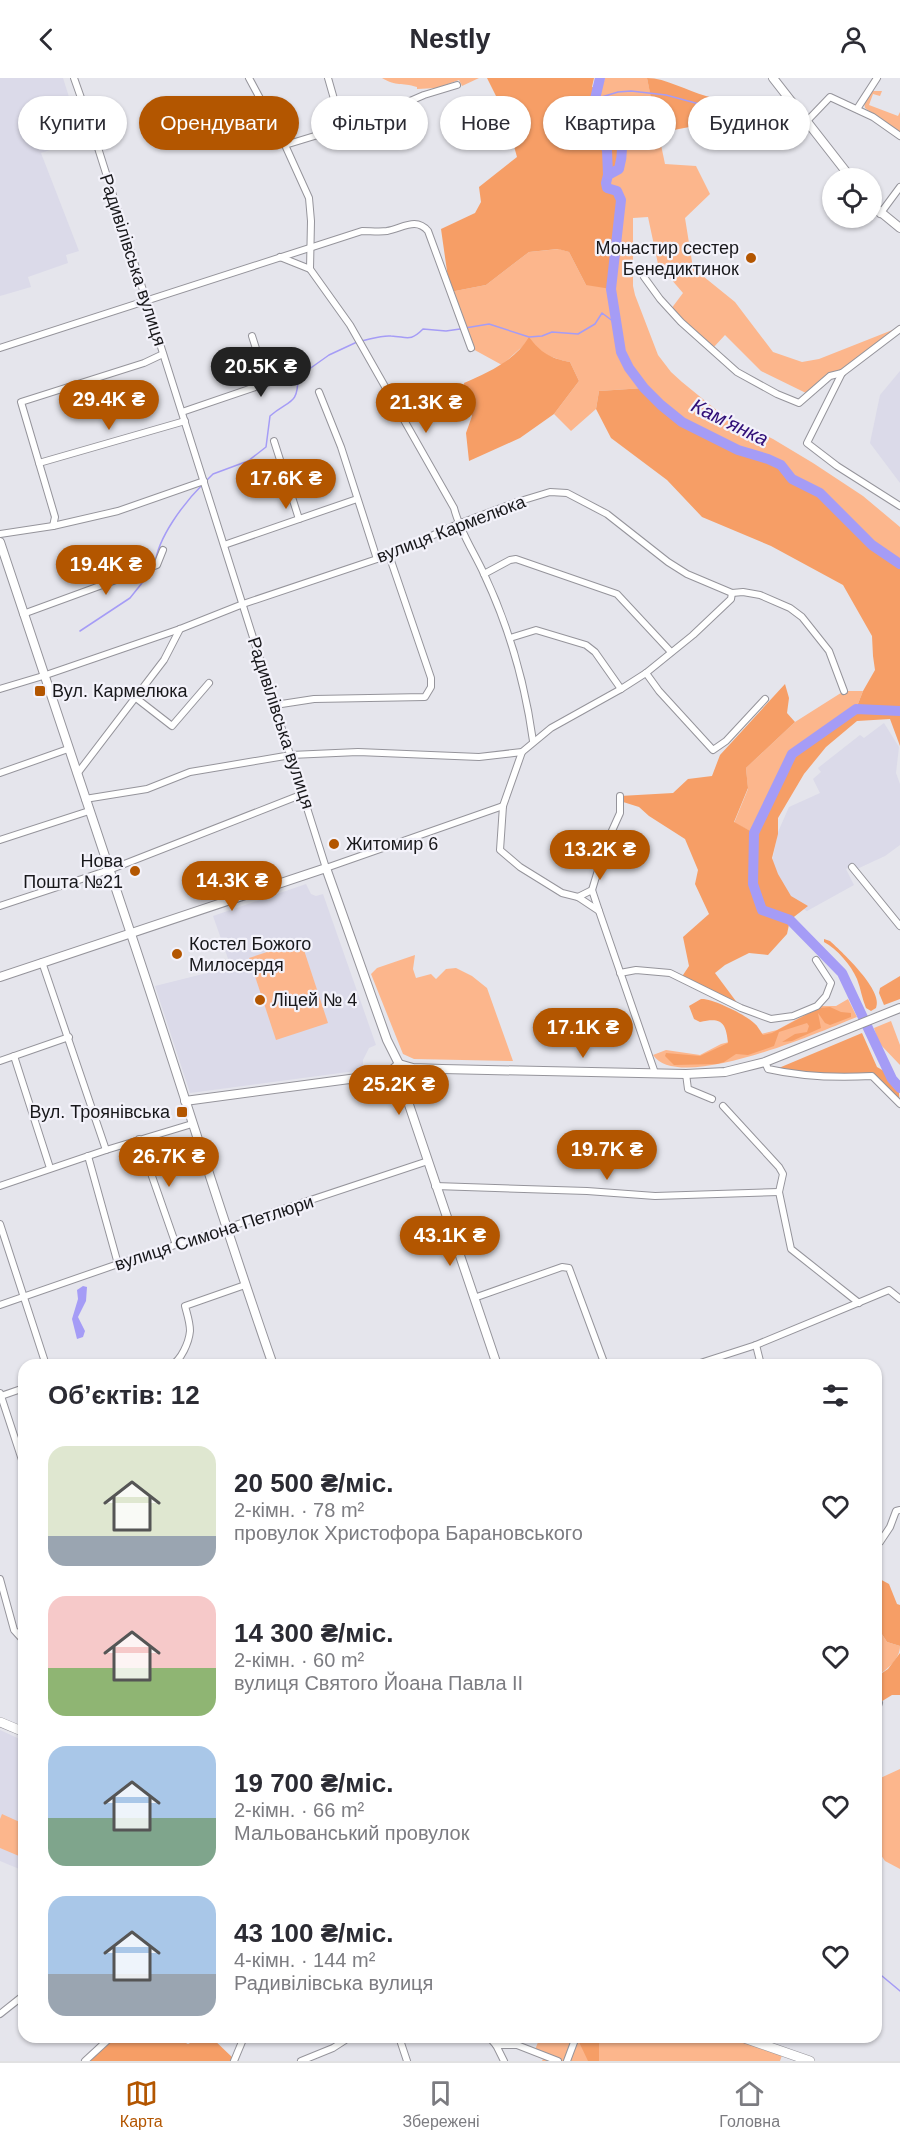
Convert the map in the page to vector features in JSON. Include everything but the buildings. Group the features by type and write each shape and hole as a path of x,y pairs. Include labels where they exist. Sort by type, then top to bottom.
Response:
{"main road":[{"path":"0,1719 18,1727"},
{"path":"758,2043 810,2061"},
{"path":"770,2043 821,2061"}],"street":[{"name":"Радивілівська вулиця","path":"74,78 326,868 387,1040 399,1064 401,1082 495,1359"},
{"path":"249,78 259,96"},
{"path":"328,78 333,96"},
{"path":"773,78 787,96"},
{"path":"857,110 877,78"},
{"path":"422,96 457,85"},
{"path":"810,118 830,97 873,117 900,136"},
{"path":"810,125 843,168"},
{"path":"287,150 309,198 310,269"},
{"path":"882,211 900,187"},
{"path":"882,215 900,228"},
{"path":"0,348 362,231 387,231 416,223 424,226 428,231 471,348"},
{"path":"280,257 310,269 350,325 454,508 458,524 484,574 510,638 527,699 533,741"},
{"path":"644,277 660,300 681,322 737,372 799,403 830,376 842,373 900,329"},
{"path":"182,412 267,383 252,336"},
{"path":"53,526 55,517 21,402 144,363 163,354"},
{"path":"842,373 807,443 837,466 900,506"},
{"path":"319,392 341,447 377,559"},
{"path":"39,463 185,421"},
{"path":"274,441 298,519"},
{"path":"0,534 53,526 118,511 204,481"},
{"name":"вулиця Кармелюка","path":"0,689 180,629 243,604 389,555 458,524 550,492 567,493 607,514 687,574 732,593 743,592 774,599 802,617 833,658 844,691"},
{"path":"224,545 357,499"},
{"path":"0,542 131,933 225,1230 271,1359"},
{"path":"23,614 157,565 163,550"},
{"path":"275,705 314,699 425,697 431,687 431,678 389,555"},
{"path":"484,574 516,559 617,594 671,652"},
{"path":"599,911 578,897 562,893 545,883 520,867 500,850 503,806 522,752 550,728 646,673 693,635 731,599 732,593"},
{"path":"77,774 164,660 180,629"},
{"path":"510,638 536,630 586,645 595,652 621,689"},
{"path":"646,673 659,691 713,750 726,741 765,699"},
{"path":"136,698 172,726 209,683"},
{"path":"0,773 68,749"},
{"path":"85,799 147,789 190,772 291,755 358,752 478,757 522,752"},
{"path":"0,906 109,870 303,794"},
{"path":"620,796 620,813 606,844 592,890 655,1073"},
{"path":"0,977 503,806"},
{"path":"0,840 89,811"},
{"path":"852,867 900,926"},
{"path":"578,897 592,890"},
{"path":"620,973 636,970 670,973 741,1008 771,1018 793,1016 817,1006 826,996 831,983 816,960"},
{"path":"42,962 106,1150"},
{"path":"185,1101 387,1074 399,1064 413,1068 442,1069 686,1074 725,1072 765,1062 900,1008"},
{"path":"0,1060 69,1037"},
{"path":"14,1056 50,1168"},
{"path":"765,1062 768,1069 789,1074 827,1078 872,1076 900,1104"},
{"path":"686,1074 688,1089 712,1099"},
{"path":"723,1106 783,1174 779,1192 791,1249 859,1303"},
{"path":"0,1186 192,1124"},
{"path":"140,1139 176,1245"},
{"path":"88,1156 118,1264"},
{"name":"вулиця Симона Петлюри","path":"0,1305 428,1161"},
{"path":"435,1186 655,1196 779,1192"},
{"path":"0,1224 44,1359"},
{"path":"474,1298 562,1267 569,1268 603,1359"},
{"path":"179,1359 189,1336 185,1306 245,1285"},
{"path":"713,1359 756,1345 889,1290 900,1299"},
{"path":"756,1345 760,1359"},
{"path":"18,1390 0,1395 18,1448"},
{"path":"882,1537 890,1527 896,1511 900,1510"},
{"path":"0,1579 14,1630 18,1634"},
{"path":"0,2014 18,2000"},
{"path":"85,2061 104,2043"},
{"path":"234,2061 242,2043"},
{"path":"301,2061 341,2043"},
{"path":"401,2043 407,2061"},
{"path":"567,2061 574,2043"},
{"path":"504,2061 496,2045 517,2045 558,2061"}],"shaded area":[{"path":"0,78 63,78 69,96 18,96 18,150 49,150 41,153 79,251 66,255 68,263 28,277 31,287 0,296"},
{"path":"382,78 479,78 462,86 459,80 437,88 417,89 417,87"},
{"path":"487,78 594,78 592,87 596,88 595,96 543,96 543,150 621,150 619,169 608,175 606,183 607,188 617,192 621,200 611,289 586,285 569,252 558,249 529,252 486,285 450,292 441,229 475,213 481,202 479,187 517,157 515,150 531,150 531,96 496,96"},
{"path":"605,78 647,78 651,96 595,96 596,88 602,87"},
{"path":"647,78 662,80 706,96 688,96 688,127 676,130 676,96 651,96"},
{"path":"872,91 882,91 880,96 873,94 869,105 898,116 900,112 900,133 865,108 864,103"},
{"path":"622,150 662,150 665,164 696,166 710,194 685,218 693,268 735,302 773,352 802,362 819,359 900,327 842,373 830,376 808,394 761,371 725,335 713,348 671,309 683,293 658,264 648,217 633,218 635,295 658,355 671,372 720,413 773,439 813,463 863,496 900,527 900,564 872,545 820,493 792,479 781,465 738,450 682,422 644,388 599,391 596,409 571,431 554,414 579,381 570,362 524,345 502,365 471,348 450,292 486,285 529,252 559,249 569,252 586,285 607,188 606,179 622,158"},
{"path":"529,337 546,354 570,362 579,381 554,414 520,438 469,461 466,433 472,416 466,403 464,383 509,359"},
{"path":"900,371 900,483 870,443 880,395"},
{"path":"644,388 682,422 738,450 781,465 792,479 820,493 872,545 900,564 900,746 890,719 857,721 826,747 804,774 778,818 778,834 772,858 791,896 808,906 790,920 787,934 768,955 749,953 725,965 715,973 741,1008 681,978 689,966 683,937 709,914 695,884 698,870 685,839 639,807 620,801 620,796 673,793 688,779 712,776 720,755 785,684 789,698 787,713 795,722 746,768 748,788 734,822 754,833 792,754 856,709 875,670 872,636 843,585 771,546 702,517 667,480 611,438 596,409 599,391"},
{"path":"844,691 863,691 856,709 792,754 754,833 734,823 748,789 746,768 795,722"},
{"path":"884,723 899,747 896,773 900,784 900,845 885,856 857,869 852,866 846,869 854,885 807,911 782,897 770,872 778,832 789,807 820,793 813,779 821,772 818,768 860,735 864,738"},
{"name":"Ліцей № 4","path":"306,884 311,894 316,896 323,894 376,1045 369,1048 363,1060 363,1070 190,1093 155,986 231,967 213,916"},
{"path":"824,939 830,941 844,954 868,982 877,1001 876,1008 871,1011 866,1008 851,968 839,953 824,942"},
{"path":"301,941 328,1023 276,1040 249,958"},
{"path":"415,955 413,969 416,978 431,974 436,979 446,969 456,968 472,976 487,988 513,1061 414,1059 403,1054 371,974 377,968"},
{"path":"900,976 900,999 884,1005 879,993 880,988"},
{"path":"701,999 720,1004 744,1016 755,1024 763,1035 772,1033 819,1008 830,1007 851,1013 851,1017 830,1025 825,1023 818,1013 821,1028 792,1041 782,1042 795,1034 807,1032 809,1026 807,1023 779,1032 774,1046 748,1055 736,1054 717,1064 674,1065 665,1056 666,1053 700,1056 728,1043 726,1030 721,1023 713,1020 700,1022 694,1019 689,1006"},
{"path":"848,999 857,1017 752,1056 720,1064 691,1067 668,1065 653,1055 666,1050 700,1055 721,1044 777,1030 821,1006 836,1006"},
{"path":"891,1021 900,1045 900,1065 879,1043 874,1028"},
{"path":"862,1033 877,1067 898,1079 900,1108 885,1084 878,1079 799,1078 774,1070"},
{"path":"83,1286 87,1287 86,1301 78,1317 85,1331 83,1337 77,1339 72,1319 78,1299 77,1290"},
{"path":"882,1580 889,1584 897,1604 900,1605 900,1646 887,1642 882,1634"},
{"path":"882,1634 887,1642 900,1646 898,1656 882,1672"},
{"path":"900,1653 900,1695 892,1695 882,1701 882,1673"},
{"path":"0,1730 18,1738 18,1868 0,1861"},
{"path":"900,1769 900,1869 885,1861 882,1857 882,1777"},
{"path":"2,1814 18,1821 18,1856 0,1848"},
{"path":"104,2043 217,2043 234,2059 234,2061 85,2061"},
{"path":"538,2043 747,2043 782,2055 780,2061 542,2061 543,2059 533,2055"},
{"path":"579,2043 599,2043 599,2061 588,2061"}],"waterway":[{"name":"Кам'янка","path":"600,78 595,99 600,111 612,117 617,123 622,142 619,169 608,175 606,183 607,188 617,191 621,200 611,289 621,352 629,368 644,388 682,422 738,450 781,465 792,479 820,493 872,545 900,564"},
{"path":"605,96 631,91 670,96"},
{"path":"676,98 688,101"},
{"path":"607,150 608,175"},
{"path":"465,328 489,324 529,337 552,332 578,334 595,324 602,313 618,325"},
{"path":"361,341 384,336 412,337 423,329 446,331 460,329"},
{"path":"206,481 213,474 248,461 266,447 270,416 294,398 298,377 329,355 357,342"},
{"path":"155,564 166,532 203,484"},
{"path":"80,631 130,598 154,568"},
{"name":"Кам'янка","path":"900,711 856,709 792,754 754,833 753,884 762,910 790,920 842,973 892,1079 900,1088"},
{"path":"882,1976 900,1991"}],"place":[{"name":"Монастир сестер Бенедиктинок","path":"751,258"},
{"name":"Вул. Кармелюка","path":"40,691"},
{"name":"Житомир 6","path":"334,844"},
{"name":"Нова Пошта №21","path":"135,871"},
{"name":"Костел Божого Милосердя","path":"177,954"},
{"name":"Ліцей № 4","path":"260,1000"},
{"name":"Вул. Троянівська","path":"182,1112"}]}
